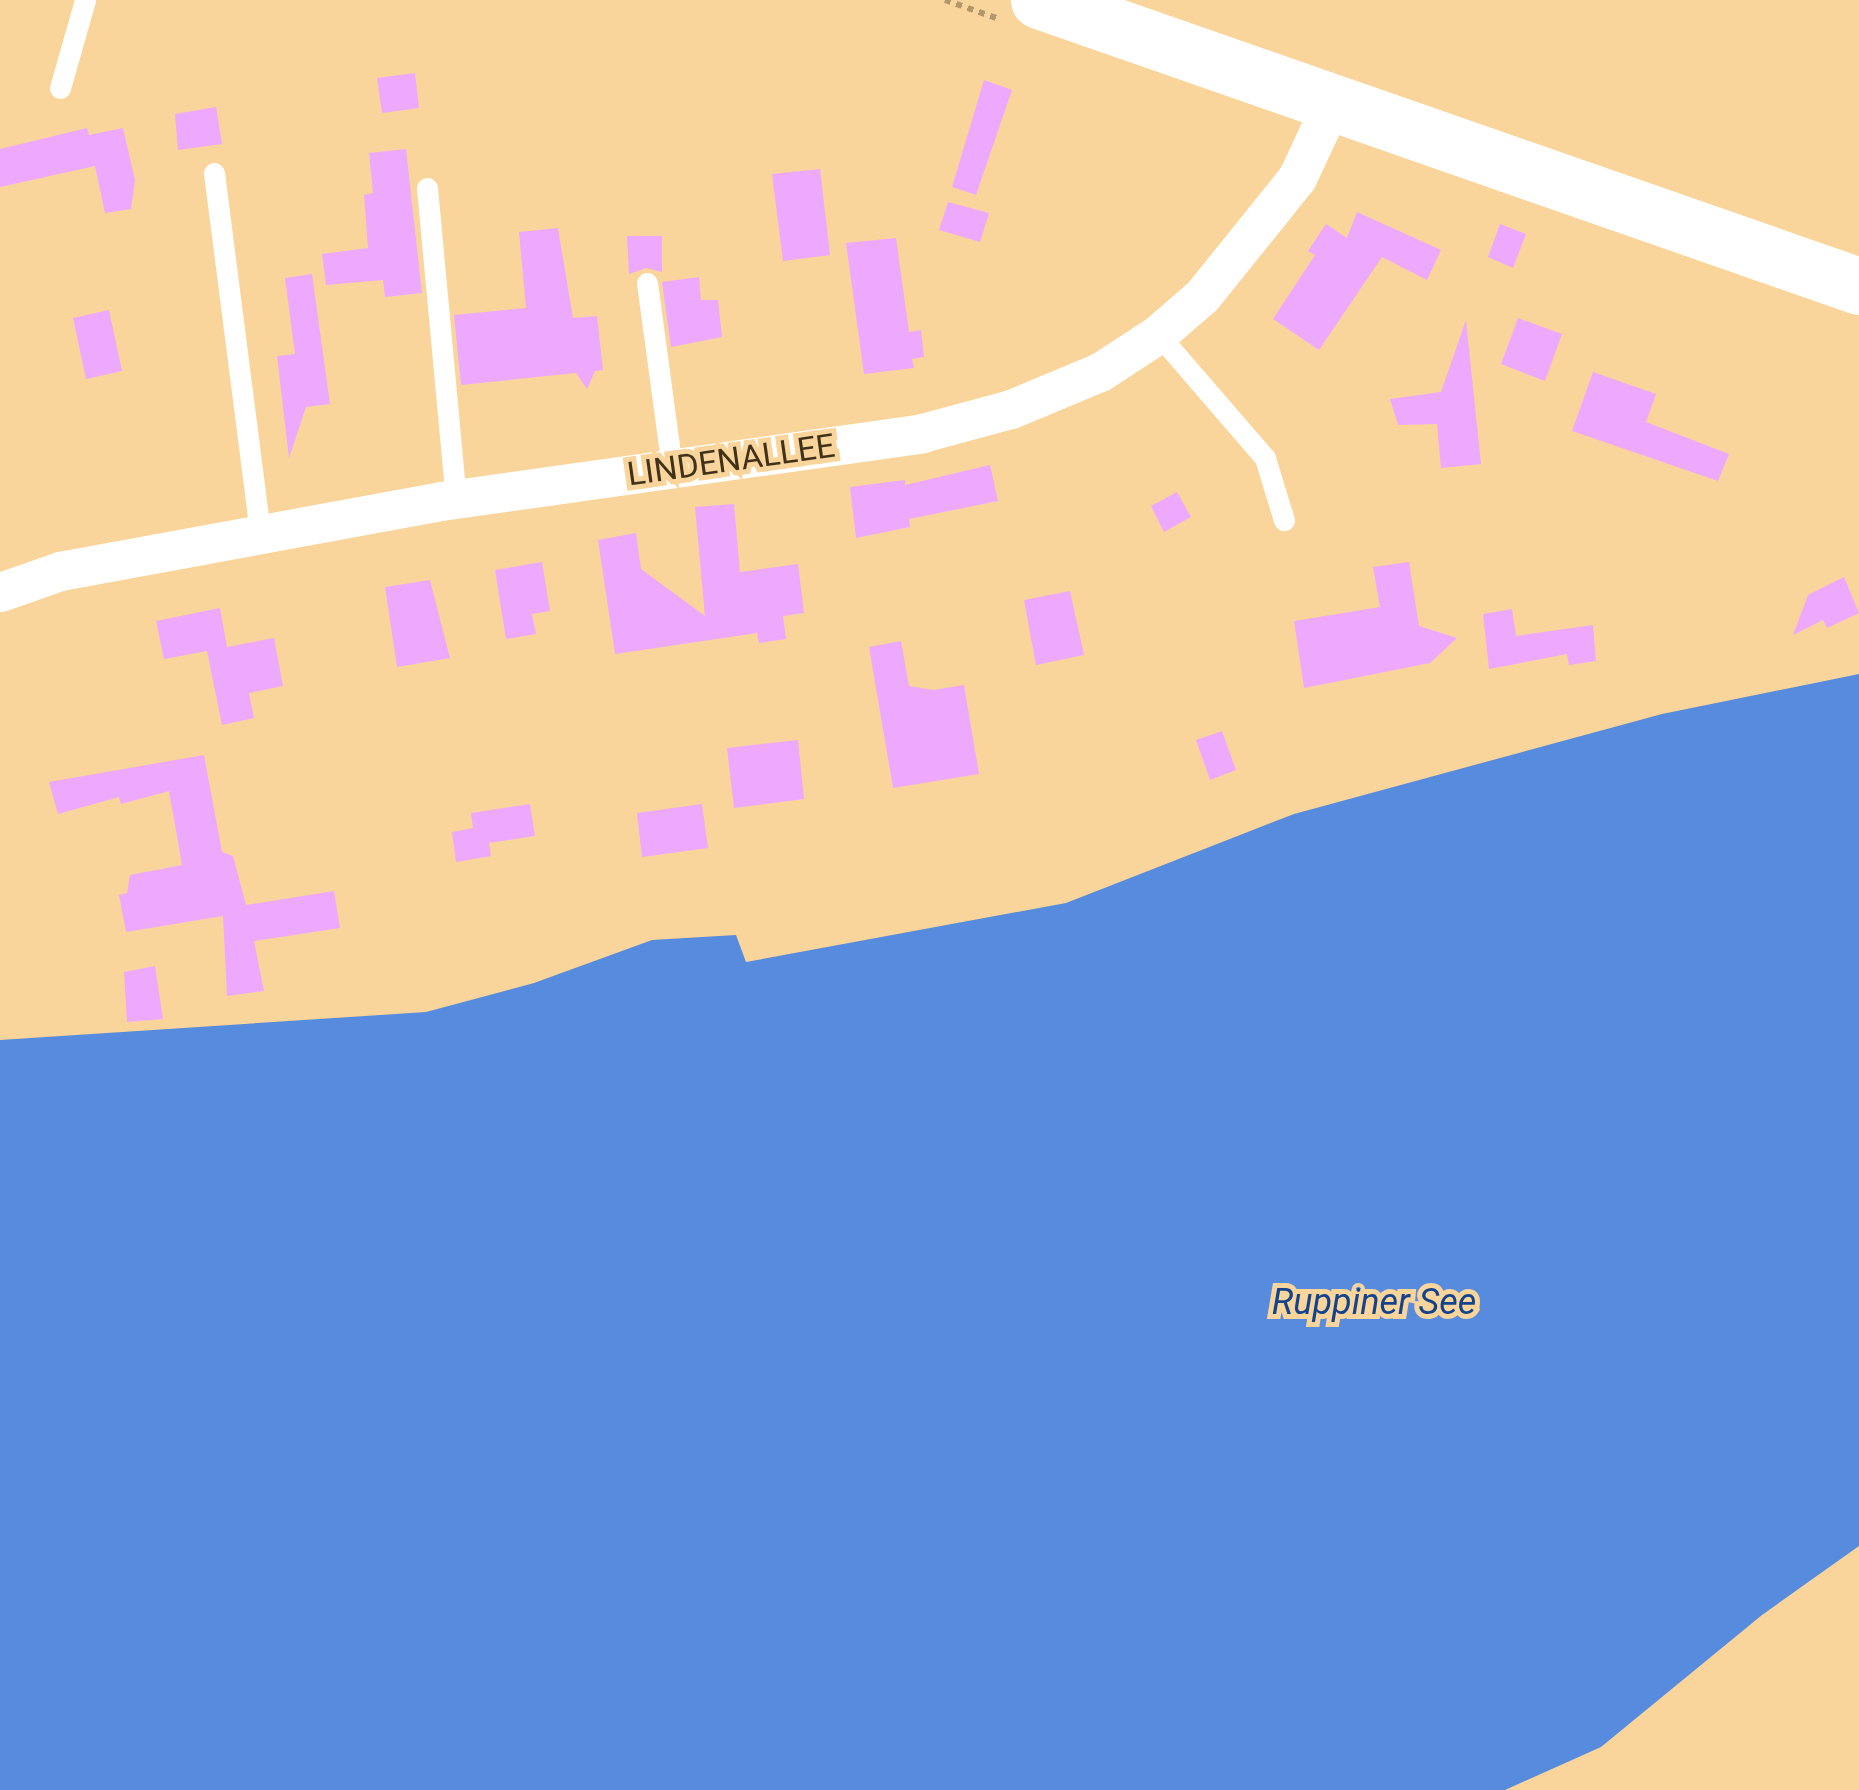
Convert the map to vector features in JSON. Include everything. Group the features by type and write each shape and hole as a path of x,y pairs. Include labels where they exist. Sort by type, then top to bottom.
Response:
{"main road":[{"path":"1039,0 1859,286"}],"street":[{"name":"LINDENALLEE","path":"0,592 60,572 260,534 456,499 922,433 1011,409 1100,373 1158,334 1202,296 1298,178 1332,103"}],"lane":[{"path":"60,88 86,0"},
{"path":"214,173 260,534"},
{"path":"428,188 456,499"},
{"path":"647,283 672,468"},
{"path":"1158,334 1265,458 1284,520"}],"water":[{"name":"Ruppiner See","path":"1859,674 1859,1546 1762,1615 1601,1747 1505,1790 0,1790 0,1040 426,1012 534,983 652,940 736,935 746,962 1066,903 1294,814 1662,714"}],"building":[{"path":"415,73 419,108 382,113 377,78"},
{"path":"984,80 1012,90 976,195 952,187"},
{"path":"216,107 222,144 178,150 175,114"},
{"path":"87,128 89,135 123,128 135,180 131,209 105,213 95,166 0,187 0,149"},
{"path":"406,149 422,293 385,297 383,280 326,285 322,254 368,248 364,195 373,193 369,153"},
{"path":"820,169 830,255 783,261 772,174"},
{"path":"948,202 989,213 980,242 939,230"},
{"path":"1357,212 1441,250 1427,280 1382,257 1319,350 1273,319 1315,255 1308,251 1326,224 1347,238"},
{"path":"1500,224 1526,234 1513,268 1488,257"},
{"path":"558,228 573,318 597,316 603,370 595,371 587,389 576,373 461,385 454,315 526,308 519,232"},
{"path":"627,236 662,236 662,272 646,268 629,274"},
{"path":"896,238 909,332 921,330 924,357 912,359 914,368 864,374 846,243"},
{"path":"312,274 330,404 306,407 289,458 277,356 295,354 285,278"},
{"path":"699,277 701,300 718,300 722,337 671,347 662,282"},
{"path":"109,310 122,371 86,379 73,318"},
{"path":"1518,318 1562,334 1545,381 1501,364"},
{"path":"1466,320 1481,464 1441,468 1437,424 1398,425 1390,399 1441,392"},
{"path":"1593,372 1656,394 1646,422 1729,454 1718,481 1572,431"},
{"path":"990,465 998,501 909,519 910,527 856,538 850,487 905,480 905,485"},
{"path":"1177,492 1191,517 1164,532 1151,506"},
{"path":"734,504 740,572 798,564 804,613 783,616 786,639 759,643 757,633 615,654 598,540 636,533 641,569 705,616 695,507"},
{"path":"542,562 550,611 532,614 536,634 506,639 495,570"},
{"path":"1409,562 1419,626 1457,638 1430,663 1304,688 1294,621 1380,607 1373,567"},
{"path":"1844,577 1859,613 1827,628 1823,620 1793,635 1808,595"},
{"path":"430,580 450,658 397,667 385,587"},
{"path":"1070,591 1084,655 1036,665 1024,600"},
{"path":"220,608 227,647 274,638 283,686 249,693 254,718 222,725 207,651 164,659 156,621"},
{"path":"1512,609 1516,636 1593,625 1596,661 1569,665 1567,654 1489,669 1483,614"},
{"path":"901,641 909,686 933,690 964,685 979,774 893,788 869,647"},
{"path":"1222,731 1236,770 1210,780 1196,740"},
{"path":"798,740 804,799 734,808 727,748"},
{"path":"204,755 222,852 233,856 246,905 334,891 340,928 254,941 264,991 227,996 223,916 126,932 119,895 127,893 130,875 182,865 169,791 121,804 119,797 58,814 49,782"},
{"path":"530,804 535,836 489,843 491,856 456,862 452,832 473,828 471,813"},
{"path":"702,804 708,848 642,857 637,813"},
{"path":"155,966 163,1019 127,1022 124,972"}]}
